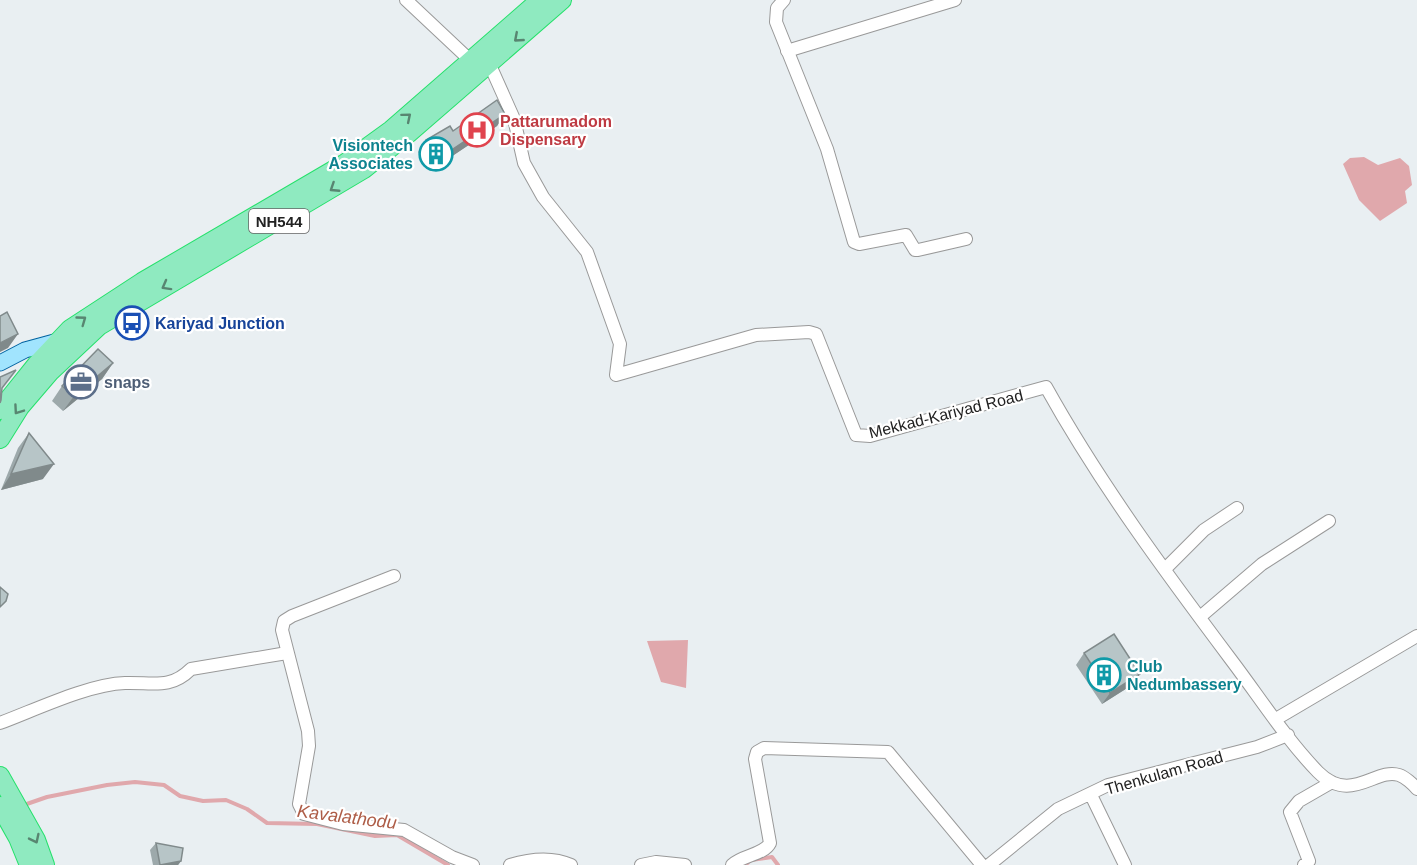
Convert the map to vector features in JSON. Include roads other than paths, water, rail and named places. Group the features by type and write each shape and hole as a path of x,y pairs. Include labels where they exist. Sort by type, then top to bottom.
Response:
{"highway":[{"name":"NH544","path":"0,410 63,346 260,233 364,169 410,133 540,0"},
{"name":"NH544","path":"480,63 562,0"},
{"name":"NH544","path":"0,439 63,346"},
{"path":"0,776 29,865"},
{"path":"10,811 36,840 45,865"}],"main road":[{"path":"0,363 25,350 63,346"}],"street":[{"path":"406,0 480,63"},
{"path":"784,0 774,15 827,149 854,242 859,244 906,235 915,250 918,250 966,239"},
{"path":"787,51 906,17 955,0"},
{"name":"Mekkad-Kariyad Road","path":"480,63 514,119 524,163 543,197 587,252 620,344 616,375 756,335 809,332 816,334 856,435 870,436 1046,387 1081,449 1165,569"},
{"path":"1237,508 1204,530 1165,569 1288,735 1319,772 1332,782 1357,785 1392,774 1400,775 1417,789"},
{"path":"1200,617 1262,564 1329,521"},
{"path":"394,576 284,621 282,630 309,746 299,804 300,810 304,814 343,824 404,830 452,857 473,865"},
{"path":"1276,719 1417,636"},
{"path":"0,723 100,687 123,683 169,684 180,680 191,669 287,653"},
{"name":"Thenkulam Road","path":"989,865 1058,809 1108,785 1257,747 1288,735"},
{"path":"732,865 750,853 764,849 770,843 755,759 757,752 764,748 888,752 982,865"},
{"path":"1304,865 1310,861 1290,812 1299,801 1332,782"},
{"path":"1091,795 1125,865"},
{"path":"510,865 543,859 555,859 571,865"},
{"path":"641,865 656,862 685,865"}],"waterway":[{"name":"Kavalathodu","path":"21,806 47,797 107,785 135,782 164,785 180,796 203,801 226,800 247,809 267,823 317,824 375,836 397,835 448,865"},
{"name":"Kavalathodu","path":"745,865 751,860 772,857 778,865"}],"place":[{"name":"Pattarumadom Dispensary","path":"477,130"},
{"name":"Visiontech Associates","path":"436,154"},
{"name":"Kariyad Junction","path":"132,323"},
{"name":"snaps","path":"81,382"},
{"name":"Club Nedumbassery","path":"1104,675"}]}
